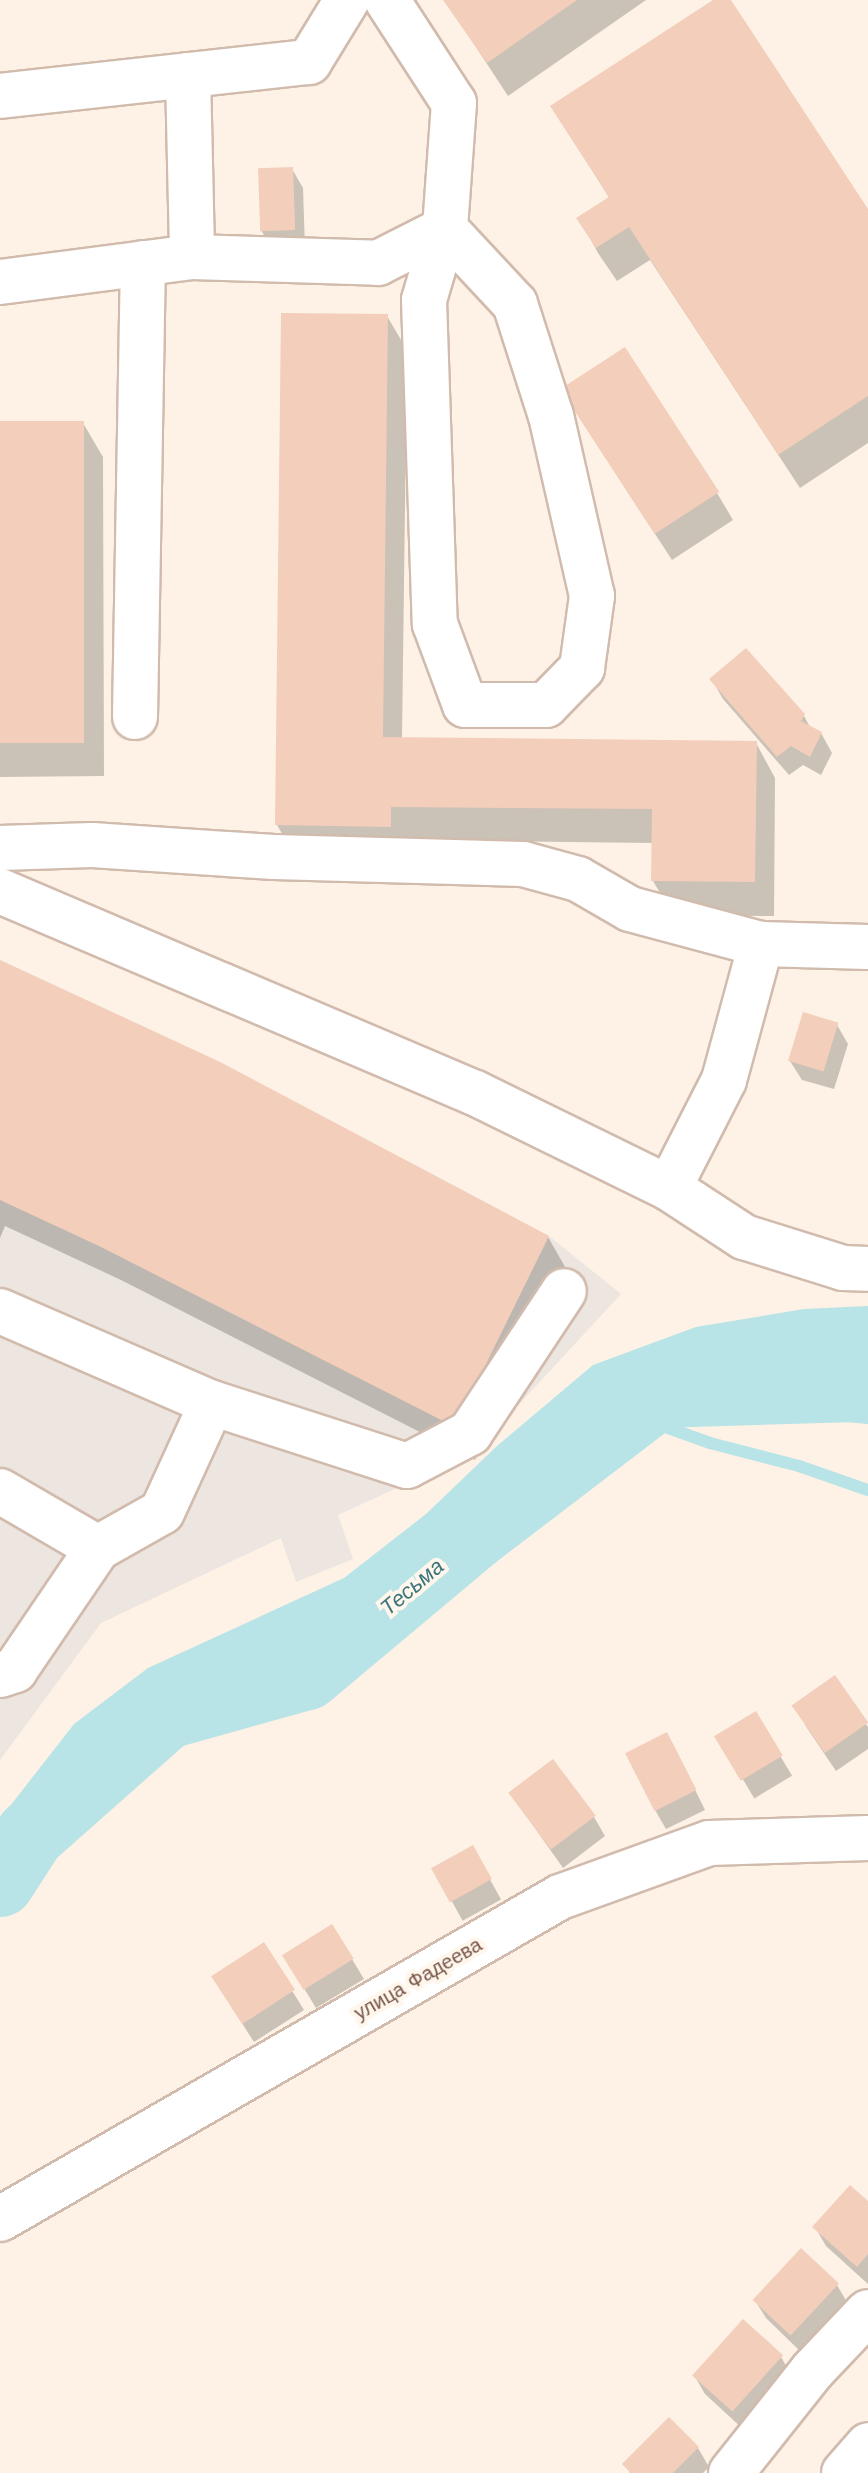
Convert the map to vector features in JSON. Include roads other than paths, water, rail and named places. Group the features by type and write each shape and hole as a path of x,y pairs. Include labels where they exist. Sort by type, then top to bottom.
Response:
{"street":[{"path":"0,96 309,62 347,0"},
{"path":"387,0 454,103 445,229 424,300 435,624 465,705 546,705 582,668 592,596 551,416 515,304 445,229"},
{"path":"188,75 192,257"},
{"path":"0,282 192,257 378,263 445,229"},
{"path":"135,717 143,263"},
{"path":"0,848 92,845 274,857 523,864 578,879 630,909 761,944 868,947"},
{"path":"0,891 475,1093 669,1188 744,1237 843,1268 868,1269"},
{"path":"669,1188 724,1080 761,944"},
{"path":"0,1311 212,1403 407,1466 470,1433 564,1291"},
{"path":"0,1675 15,1670 98,1548 162,1512 212,1403"},
{"path":"0,1491 98,1548"},
{"name":"улица Фадеева","path":"0,2219 560,1897 709,1843 868,1838"},
{"path":"731,2473 812,2371 868,2312"},
{"path":"844,2473 868,2445"}],"water":[{"path":"868,1306 868,1368 841,1365 731,1384 586,1430 516,1492 457,1560 388,1609 318,1645 222,1682 112,1746 32,1823 0,1880 0,1819 74,1724 148,1668 344,1578 426,1514 497,1446 593,1365 696,1327 804,1309"}],"waterway":[{"name":"Тесьма","path":"0,1882 30,1835 167,1714 307,1675 474,1535 660,1393 846,1387 868,1389"},
{"path":"632,1415 710,1443 799,1466 868,1490"}]}
